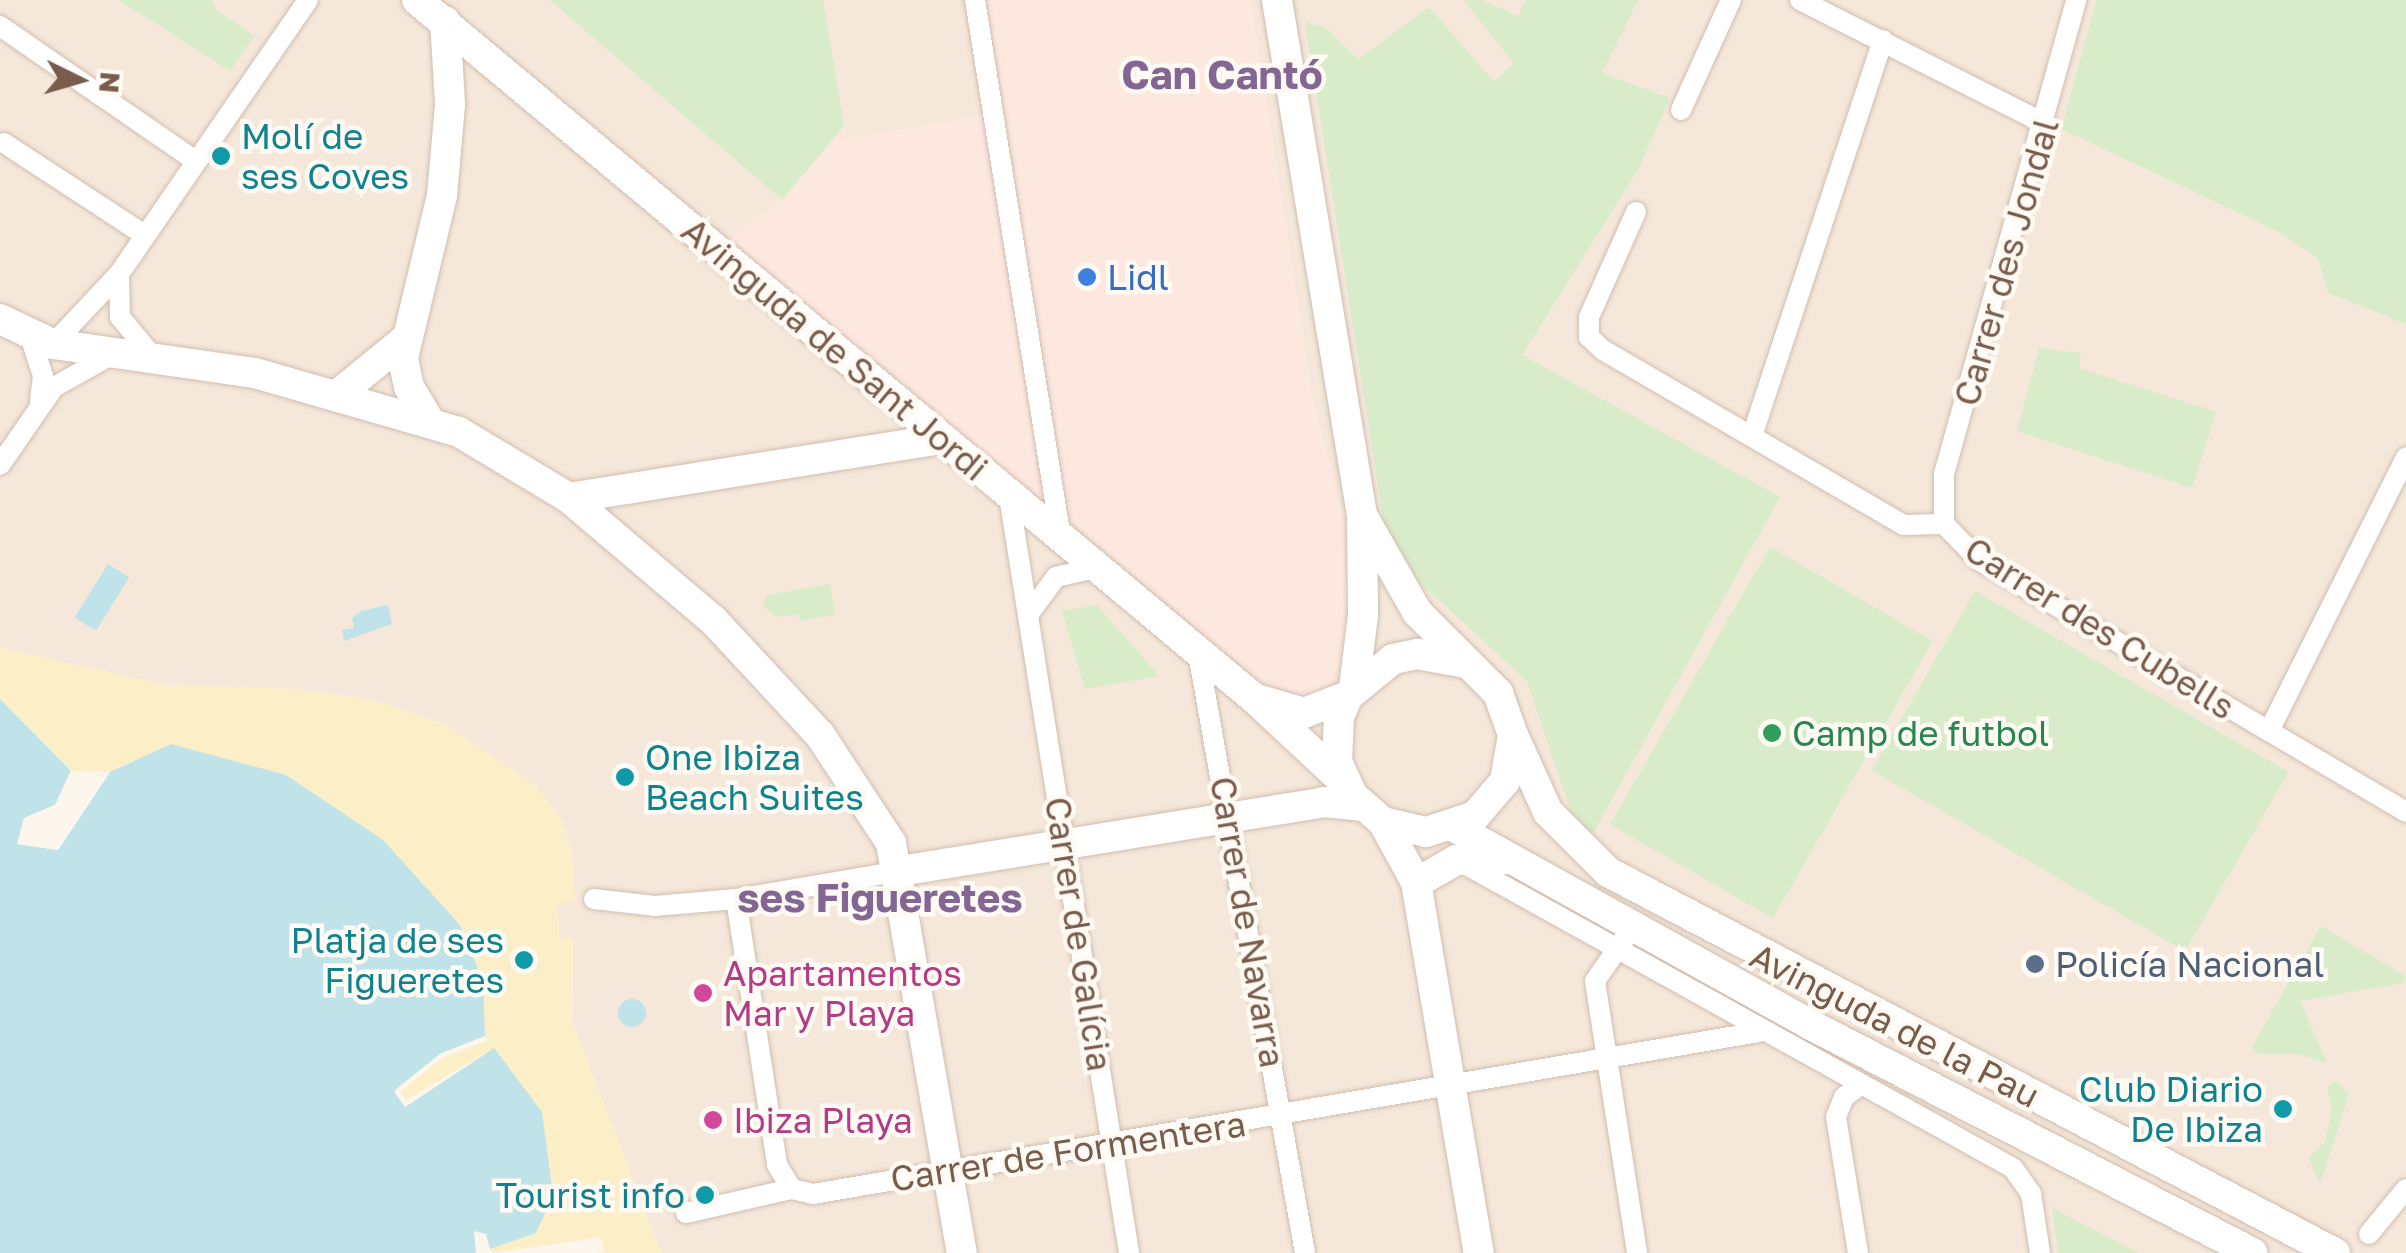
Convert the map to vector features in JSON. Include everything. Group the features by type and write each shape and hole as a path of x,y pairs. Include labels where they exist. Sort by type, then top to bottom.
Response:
{"street":[{"path":"42,340 118,274 193,159 308,0"},
{"name":"Avinguda de Sant Jordi","path":"418,0 1254,698 1363,804"},
{"path":"976,0 1062,539"},
{"path":"1277,0 1362,514 1363,615 1351,692 1336,739 1363,804 1410,862 1422,889 1479,1253"},
{"path":"1681,110 1731,0"},
{"path":"1800,0 2046,124"},
{"name":"Carrer des Jondal","path":"1944,524 1944,474 2046,124 2076,0"},
{"path":"430,422 404,372 406,338 442,196 450,104 444,21"},
{"path":"0,26 193,159"},
{"path":"1752,436 1883,40"},
{"path":"450,104 472,82 513,78"},
{"path":"4,143 143,234"},
{"name":"Carrer des Cubells","path":"1636,212 1589,317 1590,337 1904,525 1944,524 1980,561 2406,812"},
{"path":"118,274 120,317 153,357"},
{"path":"0,319 42,340 254,373 430,422 487,446 570,498 636,549 776,683 820,735 876,814 900,871 962,1253"},
{"path":"336,396 406,338"},
{"path":"40,401 42,340"},
{"path":"0,465 40,401 68,376 114,354"},
{"path":"870,448 886,428 888,395"},
{"path":"570,498 647,490 870,448 942,439"},
{"path":"2269,731 2406,457"},
{"path":"636,549 635,511 647,490"},
{"name":"Carrer de Galícia","path":"1009,496 1129,1253"},
{"path":"1362,514 1401,589 1464,663 1498,693 1513,735 1512,759 1492,800 1451,828 1422,889"},
{"path":"1028,614 1056,576 1095,568"},
{"path":"1401,589 1514,686 1561,828"},
{"name":"Carrer de Navarra","path":"1198,651 1305,1253"},
{"path":"1351,692 1372,670 1417,654 1464,663"},
{"name":"Avinguda de Sant Jordi","path":"1254,698 1304,712 1351,692"},
{"name":"Avinguda de la Pau","path":"1513,735 1537,794 1561,828 1638,891 2335,1253"},
{"path":"594,899 655,906 736,900 1324,802 1363,804 1404,830 1451,828"},
{"name":"Avinguda de la Pau","path":"1451,828 1518,859 1759,1032 2026,1180 2040,1253"},
{"path":"1422,889 1456,860 1518,859"},
{"name":"Avinguda de la Pau","path":"1456,860 1625,938 2252,1253"},
{"path":"736,900 777,1165 792,1189"},
{"path":"1625,938 1594,982 1638,1253"},
{"name":"Carrer de Formentera","path":"686,1213 792,1189 813,1194 1759,1032"},
{"path":"1858,1088 1844,1096 1836,1116 1858,1253"},
{"path":"2369,1234 2406,1189"}],"shaded area":[{"path":"0,0 2096,0 2061,129 2281,233 2318,259 2328,293 2406,324 2406,1253 661,1253 572,1022 573,940 559,938 558,905 575,899 560,816 536,786 445,725 377,701 294,689 165,685 0,648"},
{"path":"968,0 1251,0 1313,399 1342,513 1352,597 1351,642 1321,700 1309,704 1256,686 1123,573 1119,561 1082,529 1037,505 724,242 782,200 844,126 846,139 986,114"}],"green space":[{"path":"119,0 211,0 216,10 254,36 230,71"},
{"path":"550,0 823,0 844,126 782,200"},
{"path":"1463,0 1481,0 1518,16 1526,0 1638,0 1602,73 1670,98 1638,170 1522,355 1780,497 1591,837 1572,815 1527,681 1419,582 1384,524 1305,22 1326,28 1358,60 1429,7 1494,82 1514,63"},
{"path":"2096,0 2406,0 2406,324 2328,293 2318,259 2281,233 2061,129"},
{"path":"2039,348 2081,353 2079,368 2216,412 2192,488 2017,431"},
{"name":"Camp de futbol","path":"1770,547 1933,641 1773,918 1610,824"},
{"path":"830,584 835,615 800,621 798,614 776,617 763,605 767,595"},
{"path":"1975,591 2289,772 2185,951 1872,770"},
{"path":"1097,605 1159,676 1085,689 1062,611"},
{"path":"2321,926 2406,976 2404,983 2300,1001 2327,1063 2298,1054 2258,1054 2252,1047"},
{"path":"2336,1081 2349,1094 2320,1184 2309,1158 2325,1142 2332,1108 2327,1087"},
{"path":"2052,1208 2139,1253 2058,1253"}],"sand":[{"name":"Platja de ses Figueretes","path":"0,648 165,685 294,689 377,701 445,725 536,786 560,816 572,851 575,899 558,905 559,937 573,939 572,1022 661,1253 597,1253 604,1251 601,1237 494,1253 490,1249 536,1233 405,1107 171,744 110,772 71,771 0,699"}],"water":[{"path":"108,564 129,577 96,631 75,617"},
{"path":"388,605 392,624 344,641 342,630 354,628 352,618 361,611"},
{"path":"0,699 71,771 55,805 24,818 18,844 58,850 110,772 171,744 286,775 383,840 460,925 483,981 485,1036 440,1054 394,1091 405,1107 494,1048 542,1112 553,1195 536,1233 490,1249 486,1234 474,1231 476,1253 0,1253"},
{"path":"632,999 642,1003 646,1013 642,1023 632,1027 622,1023 618,1013 622,1003"}],"pier":[{"path":"71,771 76,771 59,808 29,822 24,840 56,845 110,772 58,850 17,844 24,818 55,805"},
{"path":"485,1036 488,1040 442,1058 400,1092 406,1100 494,1048 405,1107 394,1091 440,1054"}],"place":[{"name":"Molí de ses Coves","path":"221,156"},
{"name":"Lidl","path":"1087,277"},
{"name":"Camp de futbol","path":"1772,733"},
{"name":"One Ibiza Beach Suites","path":"625,777"},
{"name":"Platja de ses Figueretes","path":"524,960"},
{"name":"Policía Nacional","path":"2035,964"},
{"name":"Apartamentos Mar y Playa","path":"703,993"},
{"name":"Club Diario De Ibiza","path":"2283,1109"},
{"name":"Ibiza Playa","path":"713,1120"},
{"name":"Tourist info","path":"705,1195"}],"district":[{"name":"Can Cantó","path":"1222,74"},
{"name":"ses Figueretes","path":"880,897"}]}
